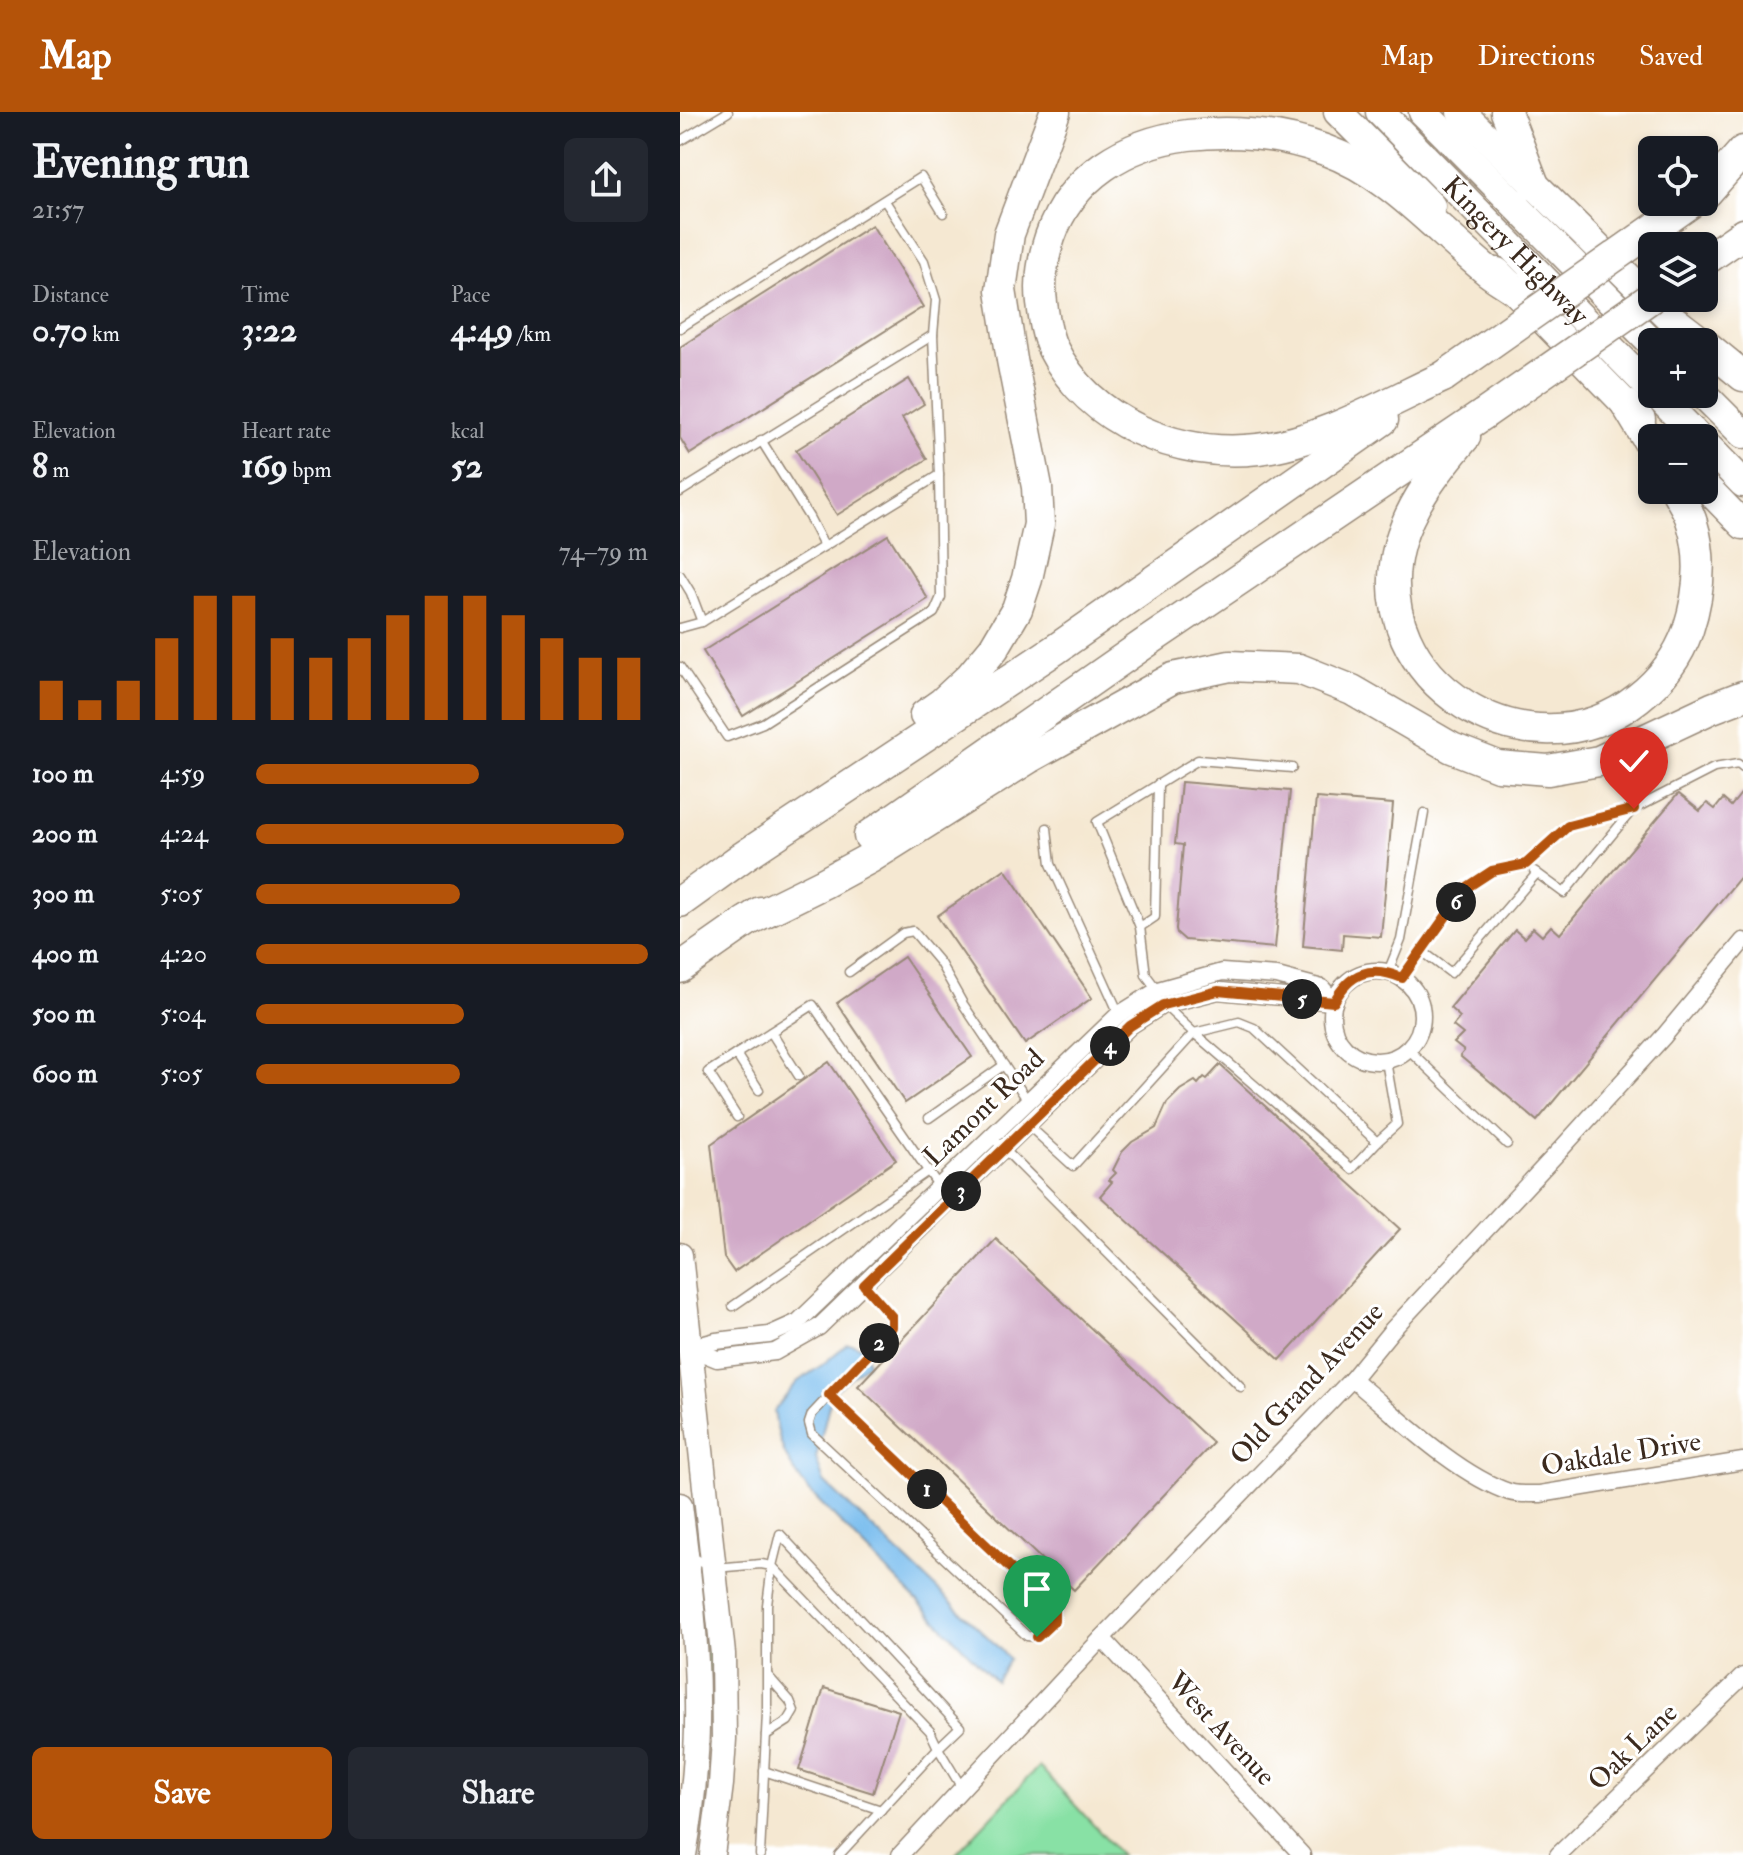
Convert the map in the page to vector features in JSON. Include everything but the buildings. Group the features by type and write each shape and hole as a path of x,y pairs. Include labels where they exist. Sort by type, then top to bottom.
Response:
{"highway":[{"path":"741,858 804,801 942,703 970,677 994,648 1017,609 1039,524 1037,487 1001,290 1009,234 1055,112"},
{"path":"1338,112 1514,289"},
{"name":"Kingery Highway","path":"1380,112 1638,390"},
{"path":"1423,112 1638,329"},
{"path":"1461,112 1681,328"},
{"path":"1506,112 1534,185"},
{"path":"1443,377 1364,414 1285,444 1258,449 1205,449 1155,437 1115,418 1098,405 1070,377 1052,347 1043,318 1040,292 1053,229 1077,189 1096,171 1124,153 1159,140 1218,132 1253,134 1303,143 1327,150 1376,176 1485,269 1514,289 1638,391"},
{"path":"1718,178 1743,151"},
{"path":"1718,185 1743,169"},
{"path":"680,902 741,858 1056,649 1672,216"},
{"path":"1718,251 1743,234"},
{"path":"680,968 1144,644 1638,307"},
{"path":"1718,356 1743,376"},
{"path":"1718,367 1743,393"},
{"name":"Kingery Highway","path":"1660,408 1681,424"},
{"path":"1717,408 1743,434"},
{"path":"1484,414 1444,462 1413,507 1399,544 1395,586 1397,608 1406,636 1418,658 1435,681 1473,711 1508,726 1552,731 1602,720 1647,692 1676,657 1692,616 1699,569 1692,520 1683,504"},
{"path":"1718,457 1743,483"},
{"path":"1718,499 1743,525"},
{"path":"745,922 870,858 1029,758 1173,678 1230,666 1299,669 1352,690 1452,748 1498,766 1548,770 1599,761 1743,696"}],"main road":[{"path":"680,1255 685,1347 715,1568 723,1654 725,1712 721,1784 712,1855"},
{"path":"680,1505 696,1661 697,1701 695,1774 684,1855"}],"street":[{"name":"Old Grand Avenue","path":"900,1855 1102,1638 1352,1379 1392,1330 1664,1036 1743,941"},
{"path":"1375,971 1395,975 1412,987 1419,999 1423,1012 1417,1039 1398,1057 1386,1061 1370,1061 1355,1056 1343,1046 1335,1033 1332,1018 1334,1002 1340,990 1361,974 1375,971"},
{"name":"Lamont Road","path":"685,1347 769,1335 798,1322 858,1279 953,1199 1028,1101 1124,1020 1160,997 1222,972 1277,976 1322,988 1334,1002"},
{"name":"Lamont Road","path":"1160,997 1218,991 1334,1002"},
{"name":"Lamont Road","path":"858,1279 939,1187 1028,1125 1124,1020"},
{"name":"Oakdale Drive","path":"1352,1379 1449,1459 1511,1493 1540,1494 1743,1461"},
{"name":"West Avenue","path":"1102,1638 1302,1855"},
{"name":"Oak Lane","path":"1558,1855 1743,1676"}],"lane":[{"path":"680,141 728,112"},
{"path":"680,328 921,177 943,213"},
{"path":"680,667 727,737 763,723 934,613 941,597 933,335 936,300 924,261 885,201"},
{"path":"680,492 933,335"},
{"path":"761,440 824,546"},
{"path":"680,628 702,622 939,475"},
{"path":"680,575 702,622"},
{"path":"1292,768 1198,760 1097,822 1140,927 1146,975 1160,997 1194,1033 1352,1169 1397,1124 1386,1061"},
{"path":"1395,975 1422,951 1466,888 1492,871 1526,864 1568,826 1634,809 1714,768 1738,764 1743,768"},
{"path":"1140,927 1155,917 1158,784"},
{"path":"1526,864 1564,893 1634,809"},
{"path":"1395,975 1424,813"},
{"path":"1047,828 1051,864 1124,1020"},
{"path":"1422,951 1451,973 1537,873"},
{"path":"849,972 903,933 913,931 940,963 963,1004 1028,1101"},
{"path":"1275,995 1277,976"},
{"path":"737,1117 708,1072 813,1005 939,1187 953,1199"},
{"path":"1028,1125 1073,1166 1194,1033 1239,1022 1254,1028 1377,1142"},
{"path":"771,1032 799,1076"},
{"path":"1408,1049 1507,1144"},
{"path":"736,1054 759,1090"},
{"path":"929,1118 1004,1065"},
{"path":"997,1144 1241,1387"},
{"path":"733,1306 928,1171"},
{"path":"829,1395 1054,1610 1054,1621 1037,1637 1027,1636 812,1434 809,1423 812,1414 829,1395 886,1336 892,1327 892,1317 858,1279"},
{"path":"760,1855 766,1735 767,1605 780,1534 960,1727 839,1855"},
{"path":"683,1551 715,1568 772,1566 930,1731 962,1788"},
{"path":"766,1735 788,1721 794,1711 790,1701 767,1675"},
{"path":"764,1771 881,1810"}],"green space":[{"path":"697,1565 706,1570 713,1639 712,1757 709,1699"},
{"path":"1039,1766 1121,1855 955,1855"}],"water":[{"path":"847,1344 865,1349 868,1363 832,1393 816,1458 824,1482 1009,1659 996,1681 807,1489 784,1453 774,1411 797,1382"}],"route":[{"path":"1037,1637 1054,1621 1054,1610 829,1395 892,1327 892,1317 864,1285 1130,1026 1163,1005 1218,991 1334,1002 1340,990 1361,974 1388,972 1402,978 1466,888 1492,871 1526,864 1568,826 1634,809"}]}
